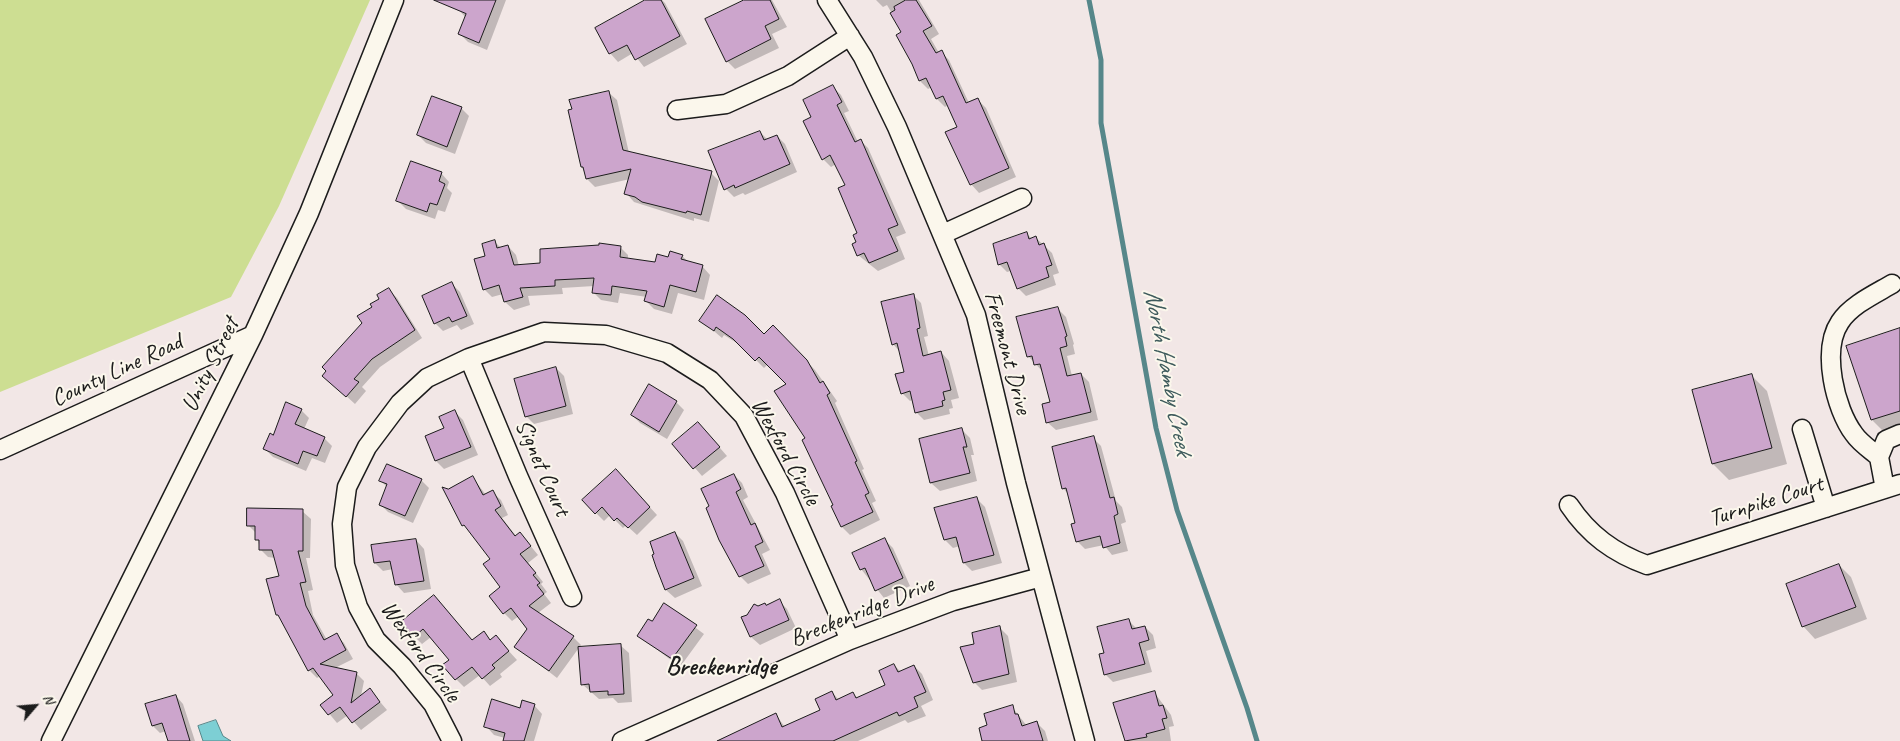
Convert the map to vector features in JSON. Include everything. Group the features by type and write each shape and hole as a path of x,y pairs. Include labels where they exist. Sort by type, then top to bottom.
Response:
{"street":[{"name":"Unity Street","path":"51,741 253,335 309,213 394,0"},
{"name":"Freemont Drive","path":"827,0 863,57 894,119 976,315 1016,483 1084,741"},
{"path":"677,110 726,104 788,76 850,36"},
{"path":"943,234 1022,198"},
{"path":"1892,284 1861,302 1840,321 1831,344 1831,371 1841,409 1854,435 1879,457 1896,487"},
{"name":"Wexford Circle","path":"452,741 433,704 402,666 376,640 358,607 345,566 342,524 347,487 367,447 400,403 427,378 469,358 544,332 606,335 667,353 710,380 744,416 785,494 850,640"},
{"name":"County Line Road","path":"0,450 253,335"},
{"name":"Signet Court","path":"469,358 518,476 572,597"},
{"path":"1802,429 1826,508"},
{"path":"1879,457 1886,440 1900,434"},
{"name":"Turnpike Court","path":"1570,505 1580,522 1602,542 1623,556 1647,565 1896,487"},
{"name":"Breckenridge Drive","path":"622,741 850,640 953,601 1042,577"}],"green space":[{"path":"0,0 370,0 279,206 231,297 0,392"}],"water":[{"path":"216,720 223,736 231,741 203,741 198,726"}],"building":[{"path":"434,0 496,0 479,43 458,34 466,14"},
{"path":"645,0 661,0 680,36 635,60 627,45 609,54 595,28"},
{"path":"744,0 770,0 779,19 765,26 771,39 726,62 705,19"},
{"path":"906,0 916,0 932,26 923,31 936,53 942,50 966,103 978,98 1009,168 970,185 945,132 957,127 943,96 936,99 926,78 919,81 896,35 901,32 890,13 895,10 894,7"},
{"path":"833,85 842,102 837,105 855,142 861,139 898,225 888,229 898,251 869,263 864,253 857,256 852,244 856,242 853,235 857,233 838,188 845,185 830,155 822,160 803,121 811,117 803,100"},
{"path":"609,91 623,150 712,171 701,215 642,202 635,197 624,194 631,169 586,179 583,167 581,167 568,110 572,109 569,100"},
{"path":"432,96 462,107 447,147 417,135"},
{"path":"760,131 764,140 777,135 790,164 735,188 734,185 724,190 708,151"},
{"path":"411,161 442,172 439,181 445,184 437,205 430,203 427,212 396,201"},
{"path":"1027,232 1029,239 1036,236 1039,245 1044,243 1052,265 1046,267 1049,277 1017,289 1007,262 998,265 993,244"},
{"path":"495,240 497,248 508,245 514,265 540,263 540,249 599,245 599,243 621,246 620,257 655,262 657,254 668,257 670,251 683,255 681,259 703,265 696,292 670,285 664,307 644,301 647,291 612,286 611,295 592,293 594,278 555,280 555,286 520,288 523,297 504,302 499,285 483,290 474,259 485,256 482,244"},
{"path":"452,282 467,316 452,322 449,317 434,324 422,296"},
{"path":"389,288 415,330 372,359 354,379 359,382 346,397 322,376 326,371 322,367 362,323 357,316 372,307 370,304 379,299 377,295"},
{"path":"914,294 920,328 917,329 923,356 941,351 951,390 943,392 945,400 942,401 943,406 915,413 910,391 901,394 895,374 904,372 897,343 892,345 881,302"},
{"path":"717,295 745,315 764,334 773,325 807,360 820,383 823,381 830,393 827,395 857,461 855,462 869,493 865,495 873,512 841,527 831,506 833,505 802,440 805,438 774,391 786,384 759,357 755,361 733,339 716,327 714,331 699,321"},
{"path":"1058,307 1067,336 1065,337 1067,346 1060,348 1067,376 1081,373 1091,412 1046,423 1042,404 1050,402 1040,364 1034,365 1032,356 1027,357 1016,317"},
{"path":"1900,328 1900,411 1871,420 1846,346"},
{"path":"556,367 566,406 525,417 514,379"},
{"path":"1752,374 1772,448 1712,464 1692,390"},
{"path":"649,384 677,401 659,432 631,415"},
{"path":"286,402 302,409 295,424 325,437 317,456 303,451 298,464 263,449 270,433 273,435"},
{"path":"455,410 471,447 435,461 425,436 444,428 439,417"},
{"path":"698,422 720,447 693,469 672,444"},
{"path":"962,428 967,447 963,447 970,473 930,483 919,439"},
{"path":"1094,436 1110,498 1114,497 1118,514 1114,516 1120,543 1103,548 1100,536 1076,542 1071,524 1075,523 1066,488 1062,489 1052,447"},
{"path":"387,464 422,479 405,516 379,505 387,484 379,481"},
{"path":"616,469 650,507 628,528 617,518 614,521 602,507 595,514 582,500"},
{"path":"734,474 741,489 736,492 751,525 755,523 763,542 755,546 764,566 739,577 719,540 706,508 709,506 701,489"},
{"path":"473,476 483,495 493,490 501,506 495,510 515,536 520,532 531,546 520,554 536,573 533,575 540,583 537,585 544,594 529,606 574,636 549,671 514,647 527,629 511,608 503,614 489,596 500,587 483,564 490,559 464,525 462,526 442,487 448,489"},
{"path":"977,497 994,555 963,563 956,537 944,540 934,508"},
{"path":"247,508 303,509 303,551 298,551 306,582 300,583 306,606 324,640 337,633 346,650 320,664 357,672 351,703 370,688 380,702 352,723 340,707 328,715 320,705 333,695 313,668 308,671 278,615 276,615 266,579 279,576 272,550 259,550 259,540 255,540 255,526 247,526"},
{"path":"675,532 694,578 665,590 652,555 654,554 650,542"},
{"path":"885,538 903,578 875,591 865,568 860,570 852,553"},
{"path":"416,539 424,581 395,585 390,561 374,563 371,545"},
{"path":"1839,564 1856,607 1802,627 1786,584"},
{"path":"434,595 472,640 484,631 490,640 496,635 509,651 492,665 495,668 482,679 472,667 455,680 442,665 449,660 423,629 414,637 401,622"},
{"path":"780,599 789,620 750,637 741,617 747,615 754,604 758,606 765,603 766,605"},
{"path":"664,603 697,625 672,659 637,636 648,619 652,621"},
{"path":"1129,619 1132,629 1145,626 1149,640 1139,643 1145,664 1104,675 1099,654 1104,653 1097,627"},
{"path":"1000,626 1009,674 973,683 960,647 974,644 972,633"},
{"path":"621,644 624,694 608,695 608,691 590,692 589,684 581,685 578,647"},
{"path":"894,664 898,672 914,665 926,692 914,697 918,707 899,716 897,712 833,741 717,741 776,713 782,727 820,710 815,699 832,691 836,700 853,692 856,698 885,685 879,671"},
{"path":"1155,691 1159,706 1163,705 1167,718 1162,719 1165,729 1146,734 1147,737 1125,741 1113,703"},
{"path":"176,695 190,741 168,741 162,723 152,726 145,704"},
{"path":"492,699 520,708 522,700 535,704 524,741 503,741 505,733 484,727"},
{"path":"1013,705 1015,714 1018,714 1022,726 1037,721 1043,741 982,741 979,728 987,725 984,714"}],"waterway":[{"name":"North Hamby Creek","path":"1089,0 1101,60 1101,123 1156,428 1177,510 1257,741"}],"district":[{"name":"Breckenridge","path":"721,667"}]}
